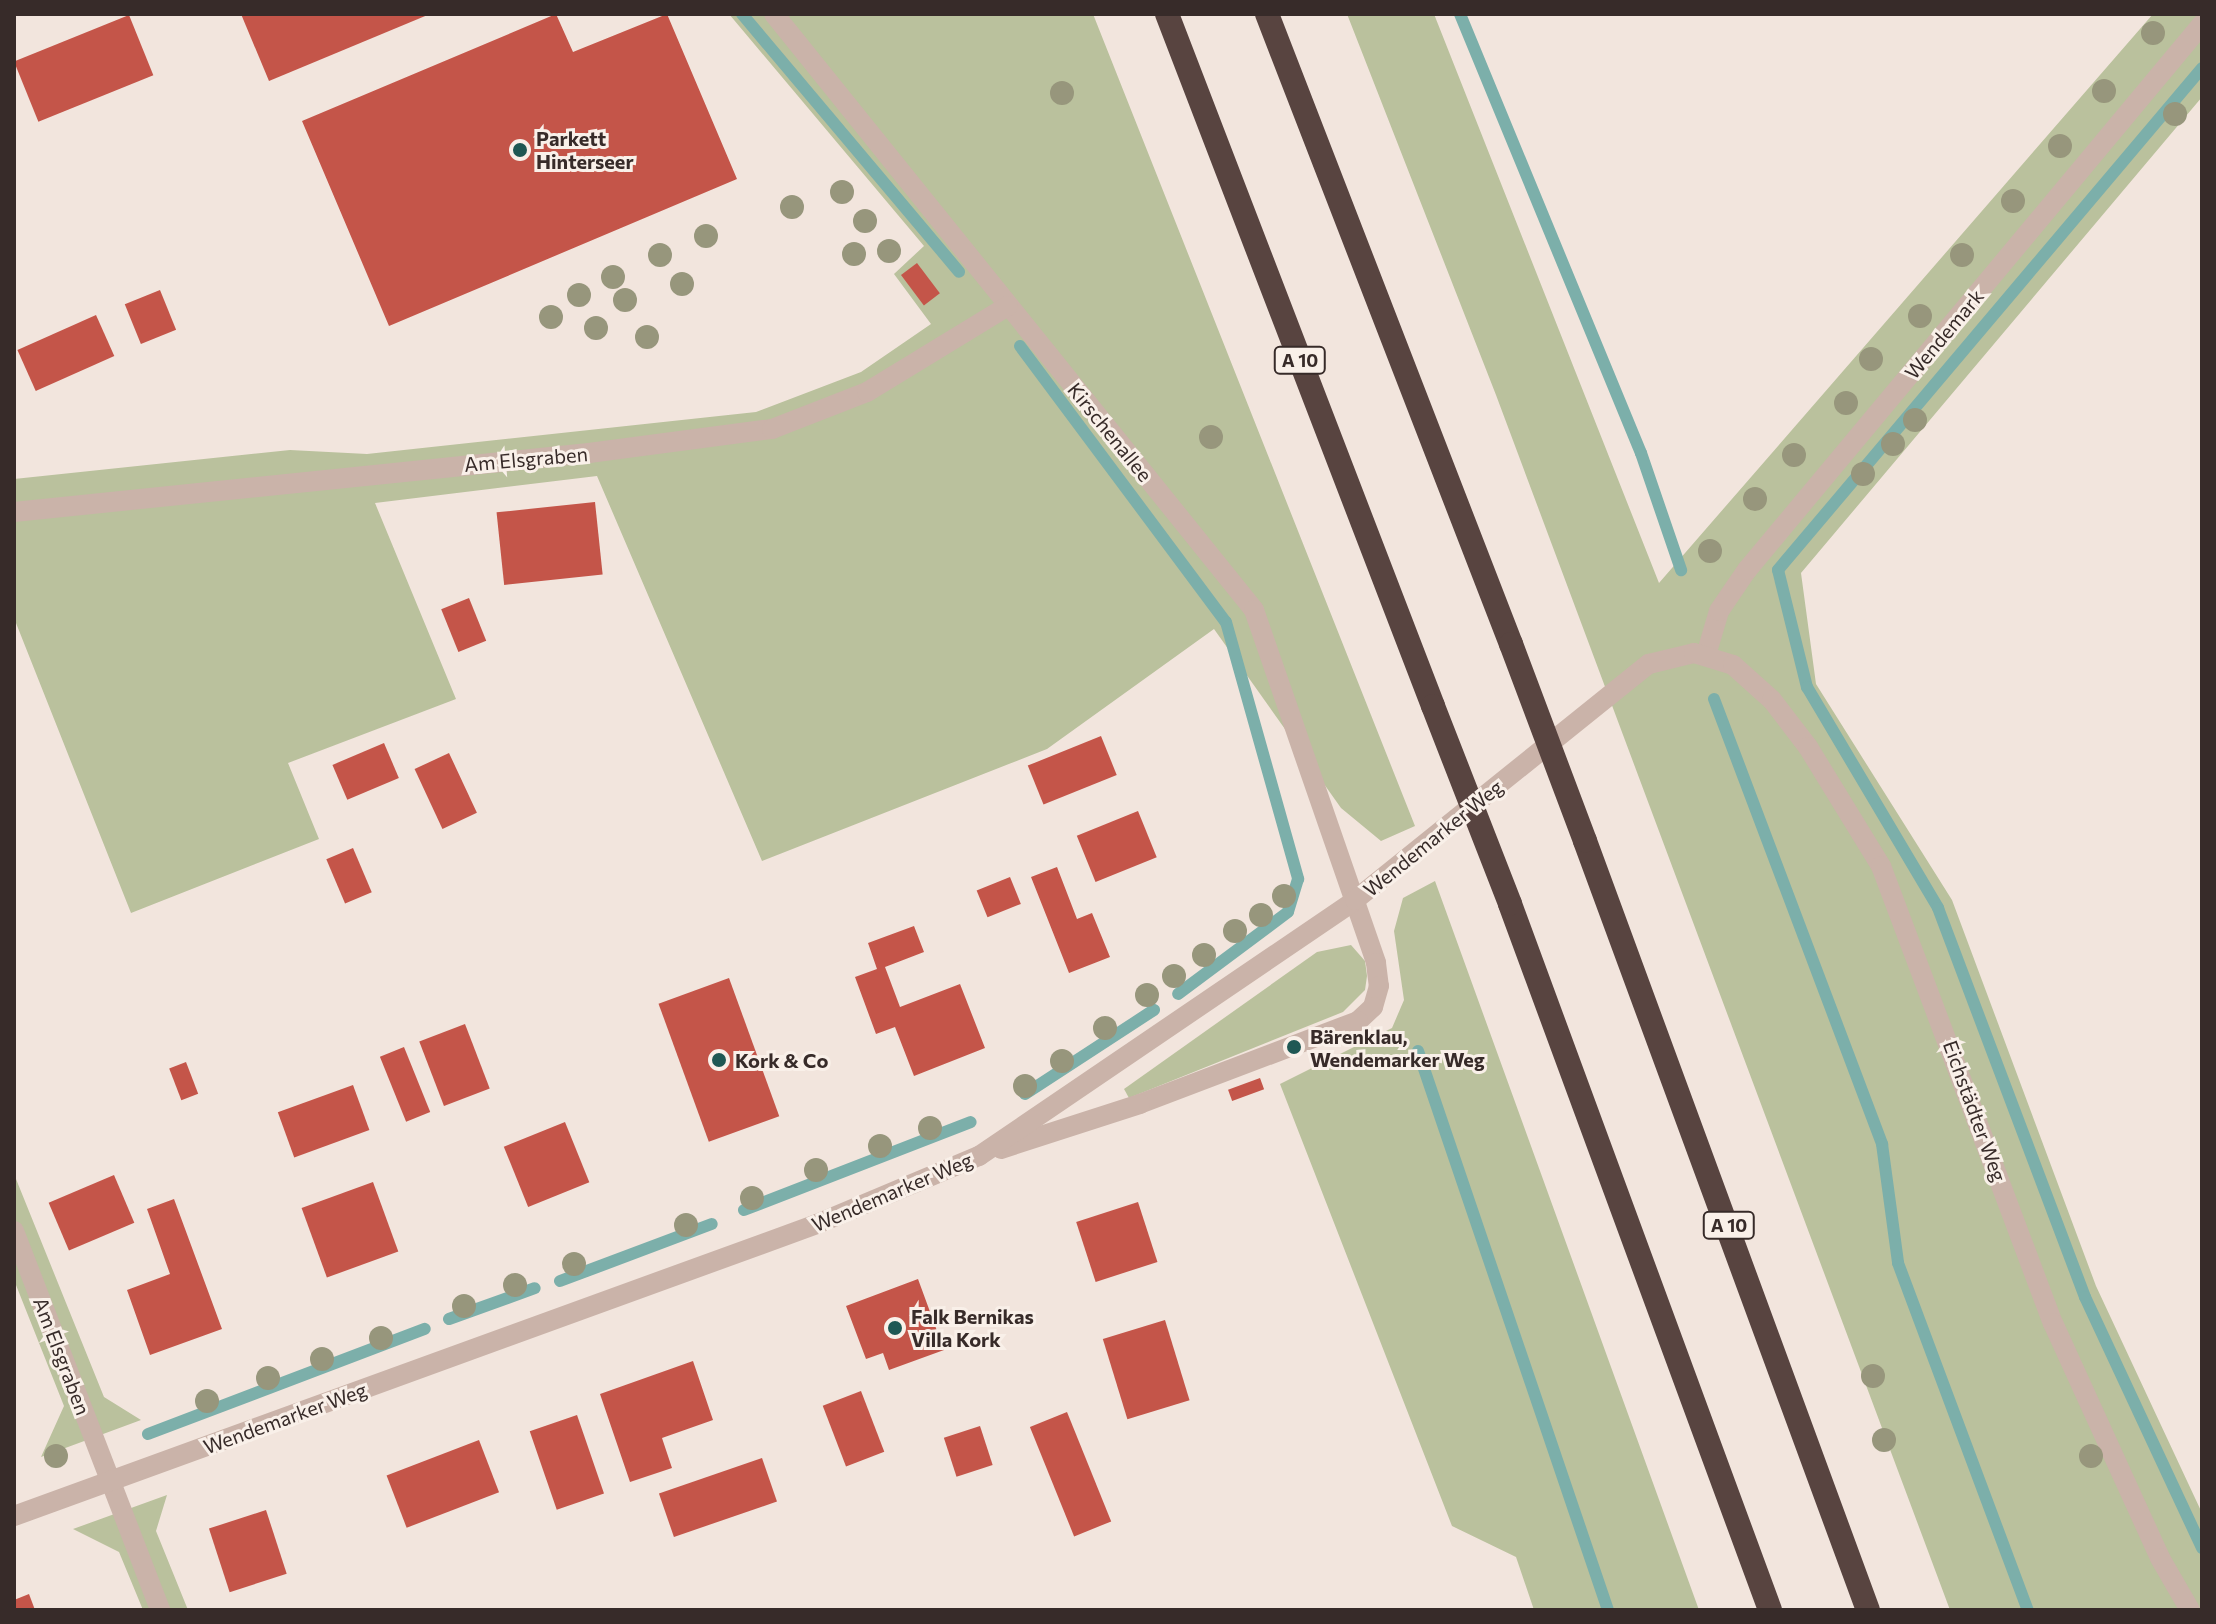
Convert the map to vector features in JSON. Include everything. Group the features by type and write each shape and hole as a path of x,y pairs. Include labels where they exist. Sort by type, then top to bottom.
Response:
{"highway":[{"name":"A 10","path":"1167,14 1510,904 1770,1610"},
{"name":"A 10","path":"1267,14 1511,644 1868,1610"}],"street":[{"name":"Kirschenallee","path":"774,14 1254,610 1371,941 1379,986 1373,1007 1358,1021 1140,1104 979,1156"},
{"name":"Wendemark","path":"1706,655 1719,611 1747,570 2202,24"},
{"name":"Am Elsgraben","path":"14,512 589,453 772,429 867,392 1008,306"},
{"name":"Wendemarker Weg","path":"14,1516 817,1224 979,1156 1355,900 1649,664 1681,654 1706,655"},
{"name":"Eichstädter Weg","path":"1706,655 1733,665 1772,700 1808,747 1881,866 2053,1323 2160,1558 2190,1610"},
{"name":"Am Elsgraben","path":"14,1231 160,1610"}],"green space":[{"path":"729,14 1093,14 1415,826 1381,841 1341,808 1214,629 1047,749 762,861 597,476 375,503 456,699 288,763 319,839 131,913 14,618 14,479 290,450 367,454 756,412 861,372 931,324 894,274 924,246"},
{"path":"1347,14 1434,14 1659,583 2153,14 2202,14 2202,97 1801,573 1816,684 1952,900 2096,1286 2202,1513 2202,1610 1950,1610 1496,395"},
{"path":"1435,881 1699,1610 1534,1610 1516,1557 1452,1526 1280,1084 1392,1028 1404,1000 1394,931 1403,898"},
{"path":"1351,945 1365,961 1367,976 1365,990 1343,1012 1129,1098 1124,1089 1317,952"},
{"path":"14,1174 104,1397 141,1420 41,1457 64,1406 14,1280"},
{"path":"167,1495 156,1531 188,1610 143,1610 119,1552 73,1529"}],"building":[{"path":"241,14 430,14 269,81"},
{"name":"Parkett Hinterseer","path":"556,14 573,52 667,14 737,179 389,326 302,121"},
{"path":"129,15 153,75 38,122 14,61"},
{"path":"917,263 940,293 924,305 901,275"},
{"path":"160,290 176,330 141,344 125,304"},
{"path":"96,315 114,356 36,391 17,350"},
{"path":"595,502 603,575 504,585 497,512"},
{"path":"469,598 486,641 458,652 441,609"},
{"path":"1101,736 1117,775 1043,805 1028,766"},
{"path":"384,743 399,778 347,800 332,765"},
{"path":"449,753 477,813 442,829 415,769"},
{"path":"1138,811 1157,857 1096,882 1077,836"},
{"path":"353,848 372,892 345,904 326,859"},
{"path":"1057,867 1077,919 1092,913 1110,957 1069,973 1031,877"},
{"path":"1010,877 1021,904 987,917 977,890"},
{"path":"914,926 924,952 885,967 900,1007 960,984 985,1048 914,1076 895,1027 876,1034 855,977 877,969 868,943"},
{"name":"Kork & Co","path":"729,978 779,1116 709,1142 659,1004"},
{"path":"465,1024 490,1088 444,1106 419,1042"},
{"path":"404,1047 430,1112 406,1122 380,1057"},
{"path":"186,1062 198,1094 181,1100 169,1068"},
{"path":"1260,1078 1264,1089 1232,1101 1228,1090"},
{"path":"353,1085 369,1130 294,1157 278,1112"},
{"path":"565,1122 589,1182 528,1207 504,1147"},
{"path":"114,1175 134,1223 69,1251 49,1203"},
{"path":"373,1182 398,1252 327,1278 302,1208"},
{"path":"174,1199 222,1329 150,1355 127,1290 170,1274 147,1209"},
{"path":"1138,1202 1157,1262 1096,1282 1076,1222"},
{"name":"Falk Bernikas Villa Kork","path":"918,1279 944,1350 889,1370 883,1353 866,1359 846,1306"},
{"path":"1165,1320 1190,1400 1127,1419 1103,1339"},
{"path":"693,1361 713,1420 662,1438 672,1468 630,1482 600,1394"},
{"path":"861,1391 884,1452 846,1466 823,1406"},
{"path":"1067,1412 1111,1521 1074,1536 1030,1427"},
{"path":"577,1415 604,1493 557,1510 530,1431"},
{"path":"980,1426 993,1465 957,1477 944,1438"},
{"path":"479,1440 499,1492 407,1528 387,1475"},
{"path":"762,1458 777,1501 674,1537 659,1493"},
{"path":"266,1510 287,1574 230,1592 209,1529"},
{"path":"29,1594 35,1610 14,1610 14,1600"}],"waterway":[{"path":"742,14 959,272"},
{"path":"1460,14 1641,453 1681,570"},
{"path":"2202,68 1778,570 1807,687 1938,908 2085,1297 2202,1548"},
{"path":"1020,346 1226,622 1298,879 1288,912 1178,994"},
{"path":"1714,699 1882,1144 1898,1263 2028,1610"},
{"path":"1025,1094 1154,1010"},
{"path":"1418,1051 1608,1610"},
{"path":"744,1210 971,1122"},
{"path":"560,1281 712,1224"},
{"path":"449,1319 535,1288"},
{"path":"148,1434 425,1329"}],"place":[{"name":"Parkett Hinterseer","path":"520,150"},
{"name":"Bärenklau, Wendemarker Weg","path":"1294,1047"},
{"name":"Kork & Co","path":"719,1060"},
{"name":"Falk Bernikas Villa Kork","path":"895,1328"}]}
